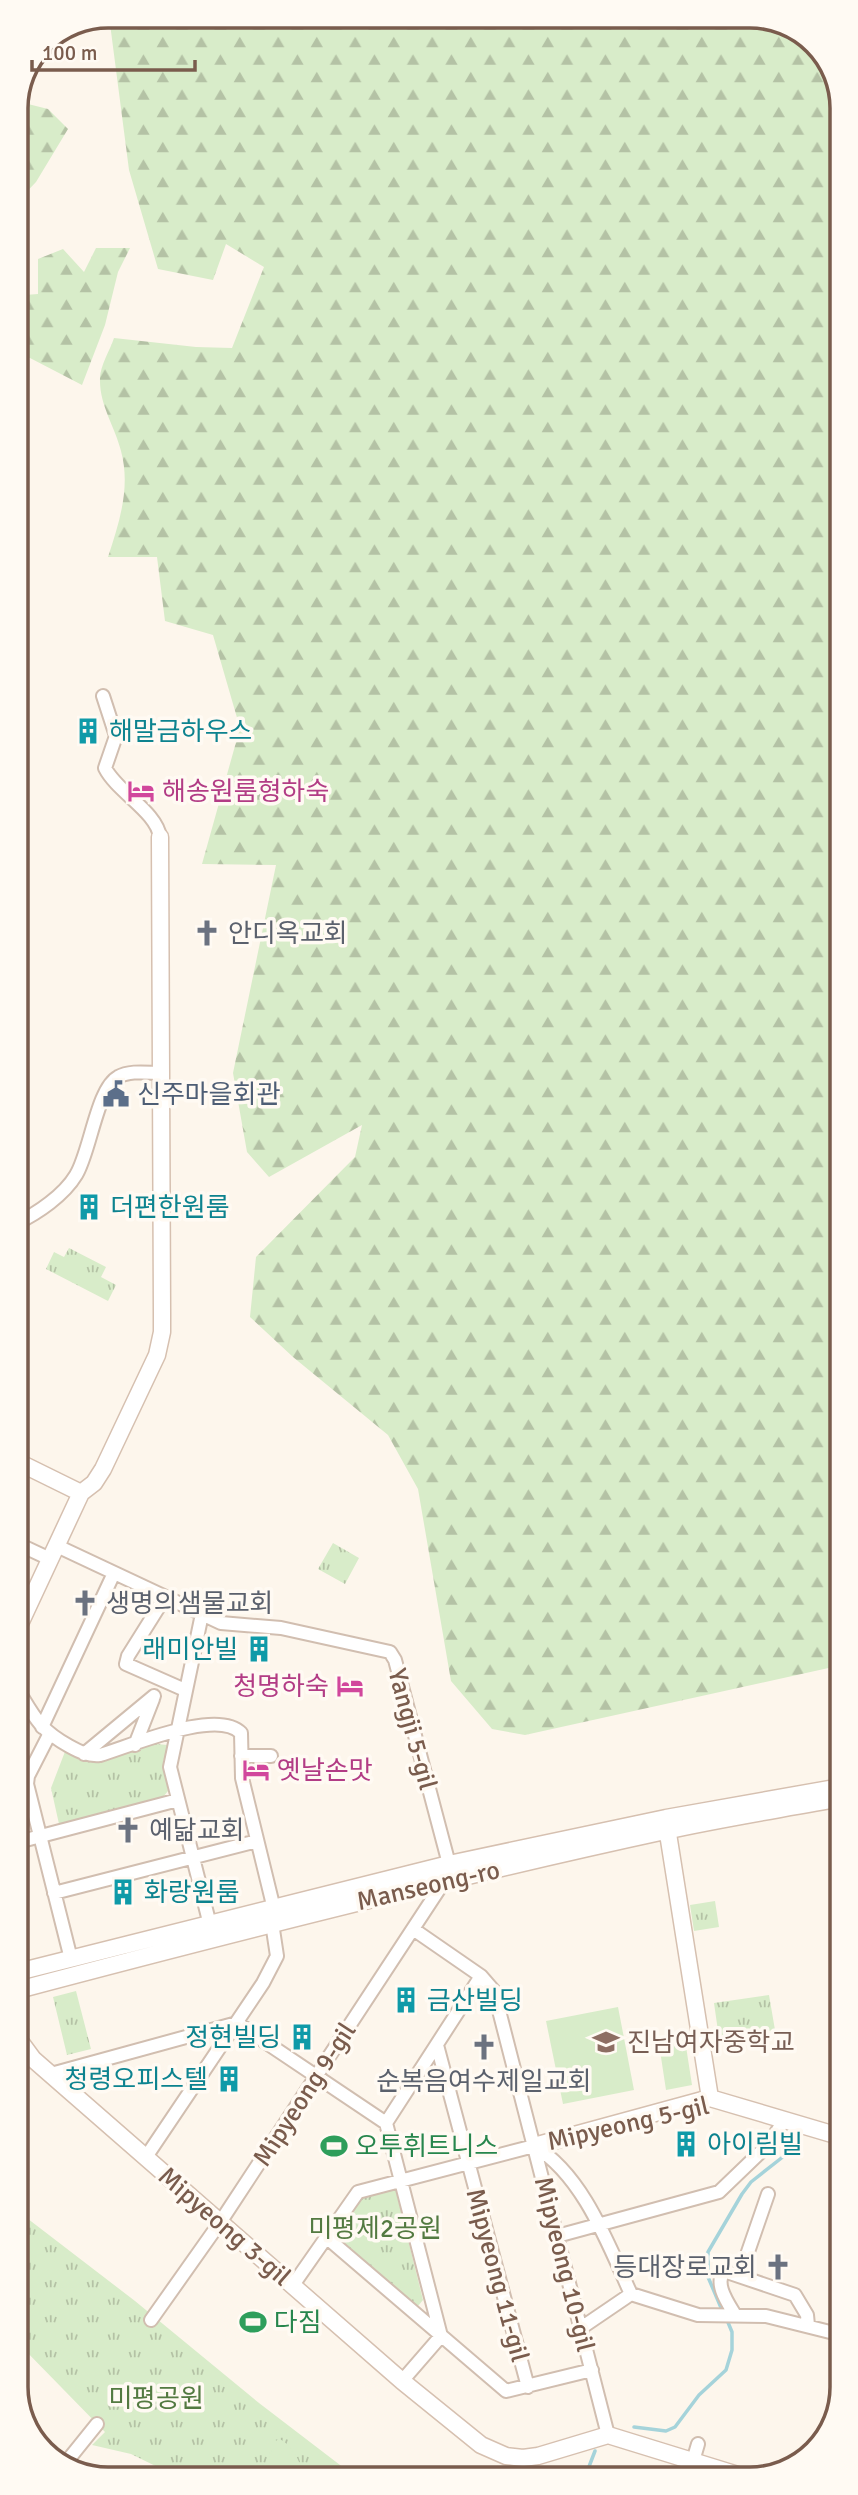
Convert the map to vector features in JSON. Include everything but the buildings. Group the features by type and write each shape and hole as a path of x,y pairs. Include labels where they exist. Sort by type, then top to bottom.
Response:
{"street":[{"path":"28,1607 81,1493 90,1487 103,1469 160,1343 160,837 158,828 151,819 105,768 116,736 103,696"},
{"path":"28,1216 59,1194 77,1175 104,1095 113,1080 124,1074 161,1073"},
{"path":"28,1467 81,1493"},
{"name":"Yangji 5-gil","path":"28,1547 114,1573 225,1624 281,1628 386,1650 392,1654 447,1872"},
{"path":"28,1776 114,1573"},
{"path":"165,1597 126,1662 128,1666 185,1690"},
{"path":"202,1614 170,1767 210,1925"},
{"path":"135,1745 161,1680"},
{"path":"84,1754 154,1696"},
{"path":"28,1705 46,1731 84,1754 100,1755 176,1731"},
{"name":"Mipyeong 3-gil","path":"146,2157 237,2023 276,1959 273,1916 242,1778 241,1735 238,1729 225,1725 208,1724 176,1731"},
{"path":"241,1756 271,1756"},
{"path":"28,1784 71,1959"},
{"name":"Manseong-ro","path":"28,1987 273,1916 447,1872 830,1789"},
{"path":"28,1840 178,1800"},
{"name":"Manseong-ro","path":"667,1824 830,1800"},
{"path":"667,1824 710,2098"},
{"path":"54,1893 257,1841"},
{"name":"Mipyeong 9-gil","path":"151,2320 221,2221 447,1872"},
{"name":"Manseong-ro","path":"28,1970 210,1925 273,1916"},
{"name":"Mipyeong 10-gil","path":"412,1929 481,1976 492,1987 608,2435"},
{"path":"386,2123 481,1976"},
{"path":"51,2074 237,2023 386,2123 440,2336 402,2381"},
{"path":"437,2045 468,2162"},
{"name":"Mipyeong 3-gil","path":"28,2052 402,2381 481,2445 506,2456 538,2456 608,2435"},
{"name":"Mipyeong 5-gil","path":"534,2146 710,2098 830,2133"},
{"path":"557,2236 719,2192 770,2143 784,2120"},
{"path":"293,2285 358,2192 534,2146 557,2162 599,2225 631,2294 698,2315 766,2316 830,2331"},
{"name":"Mipyeong 11-gil","path":"468,2162 528,2387"},
{"path":"740,2275 768,2194"},
{"name":"Mipyeong 11-gil","path":"326,2236 506,2391 592,2370"},
{"path":"728,2316 720,2276 725,2270 796,2296 807,2315 808,2325"},
{"path":"581,2328 631,2294"},
{"path":"70,2457 97,2424"},
{"path":"608,2435 712,2467"},
{"path":"693,2461 698,2444"}],"green space":[{"path":"111,28 755,28 780,34 803,48 824,78 830,108 830,1668 525,1735 492,1729 451,1681 418,1489 388,1435 293,1357 250,1317 256,1257 355,1157 362,1125 269,1177 247,1152 233,1073 276,865 202,864 240,728 213,635 165,621 157,557 108,557 120,518 125,478 121,451 105,406 100,378 114,338 232,348 264,267 226,244 213,280 158,269 129,170"},
{"path":"29,104 48,109 68,129 36,182 28,190"},
{"path":"96,248 130,248 118,272 105,325 82,385 28,358 28,295 38,294 38,259 63,249 84,272"},
{"path":"69,1248 106,1267 101,1277 116,1285 108,1301 46,1269 54,1252 64,1257"},
{"path":"333,1543 359,1558 345,1584 318,1569"},
{"path":"156,1744 168,1745 163,1762 168,1791 163,1797 59,1824 51,1788 66,1749 90,1762"},
{"path":"715,1901 719,1927 694,1931 690,1905"},
{"path":"76,1991 91,2049 67,2055 53,1997"},
{"path":"769,1995 775,2030 719,2038 714,2003"},
{"path":"618,2007 634,2090 563,2104 546,2021"},
{"path":"685,2040 692,2085 666,2090 659,2044"},
{"name":"미평제2공원","path":"393,2189 396,2191 423,2300 418,2306 338,2237 339,2228 360,2197"},
{"name":"미평공원","path":"28,2219 343,2467 158,2467 131,2454 92,2445 105,2432 28,2353"},
{"path":"278,2439 288,2445 300,2464 280,2467 270,2463 269,2453 274,2449 274,2443"}],"waterway":[{"path":"722,2310 708,2277 708,2252 751,2182 784,2156 795,2129"},
{"path":"634,2427 666,2431 675,2427 699,2395 726,2370 732,2350 732,2332 727,2320"},
{"path":"589,2467 595,2451"}],"place":[{"name":"해말금하우스","path":"88,731"},
{"name":"해송원룸형하숙","path":"141,791"},
{"name":"안디옥교회","path":"207,933"},
{"name":"신주마을회관","path":"116,1094"},
{"name":"더편한원룸","path":"89,1207"},
{"name":"생명의샘물교회","path":"85,1603"},
{"name":"래미안빌","path":"259,1649"},
{"name":"청명하숙","path":"350,1686"},
{"name":"옛날손맛","path":"256,1770"},
{"name":"예닮교회","path":"128,1830"},
{"name":"화랑원룸","path":"123,1892"},
{"name":"금산빌딩","path":"406,2000"},
{"name":"정현빌딩","path":"302,2037"},
{"name":"진남여자중학교","path":"606,2042"},
{"name":"순복음여수제일교회","path":"484,2047"},
{"name":"청령오피스텔","path":"229,2079"},
{"name":"아이림빌","path":"686,2144"},
{"name":"오투휘트니스","path":"334,2146"},
{"name":"등대장로교회","path":"778,2267"},
{"name":"다짐","path":"253,2322"}]}
